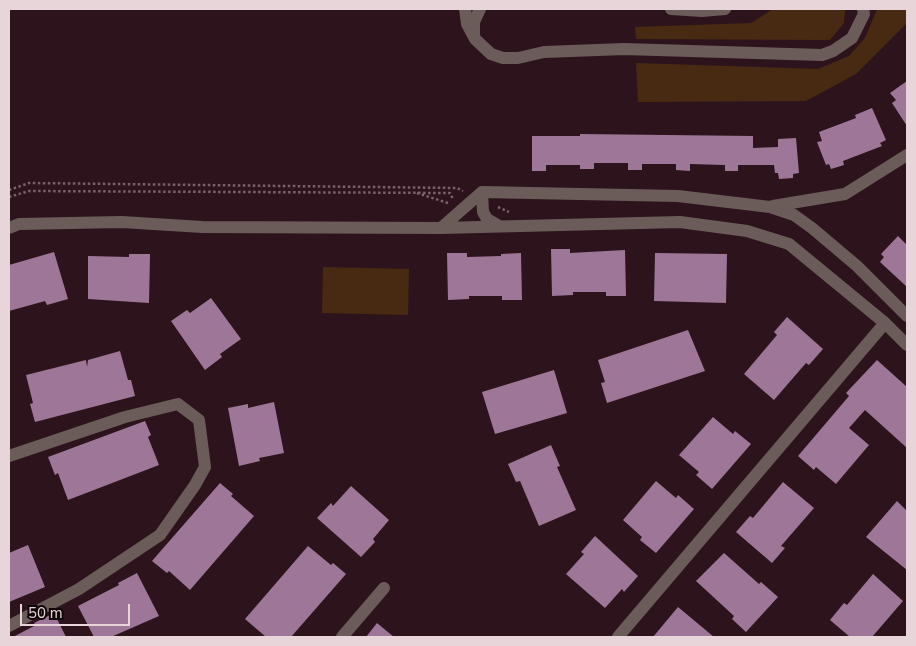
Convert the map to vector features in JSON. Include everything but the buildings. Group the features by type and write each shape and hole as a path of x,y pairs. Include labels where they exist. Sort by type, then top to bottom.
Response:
{"street":[{"path":"465,9 467,24 475,39 491,54 502,58 518,58 544,52 624,49 822,55 833,51 852,38 864,14 863,9"},
{"path":"475,39 474,22 480,9"},
{"path":"672,9 702,11 726,9"},
{"path":"770,207 845,194 907,155"},
{"path":"482,192 483,212 487,219 499,226"},
{"path":"442,228 482,192 678,196 770,207 794,215 812,228 857,266 907,316"},
{"path":"9,228 19,224 122,222 202,227 442,228 680,222 747,231 789,244 907,345"},
{"path":"618,637 884,324"},
{"path":"9,456 125,417 178,404 199,420 205,466 195,485 160,535 79,589 9,626"},
{"path":"342,637 384,588"}],"path":[{"path":"9,197 29,190 450,193 454,198 451,203 417,193"}],"shaded area":[{"path":"773,9 845,9 844,23 830,40 636,39 635,27 751,23"},
{"path":"877,9 907,9 907,23 856,74 806,101 638,102 636,63 818,69 849,56 865,38"},
{"path":"323,267 409,269 408,315 322,313"}]}
